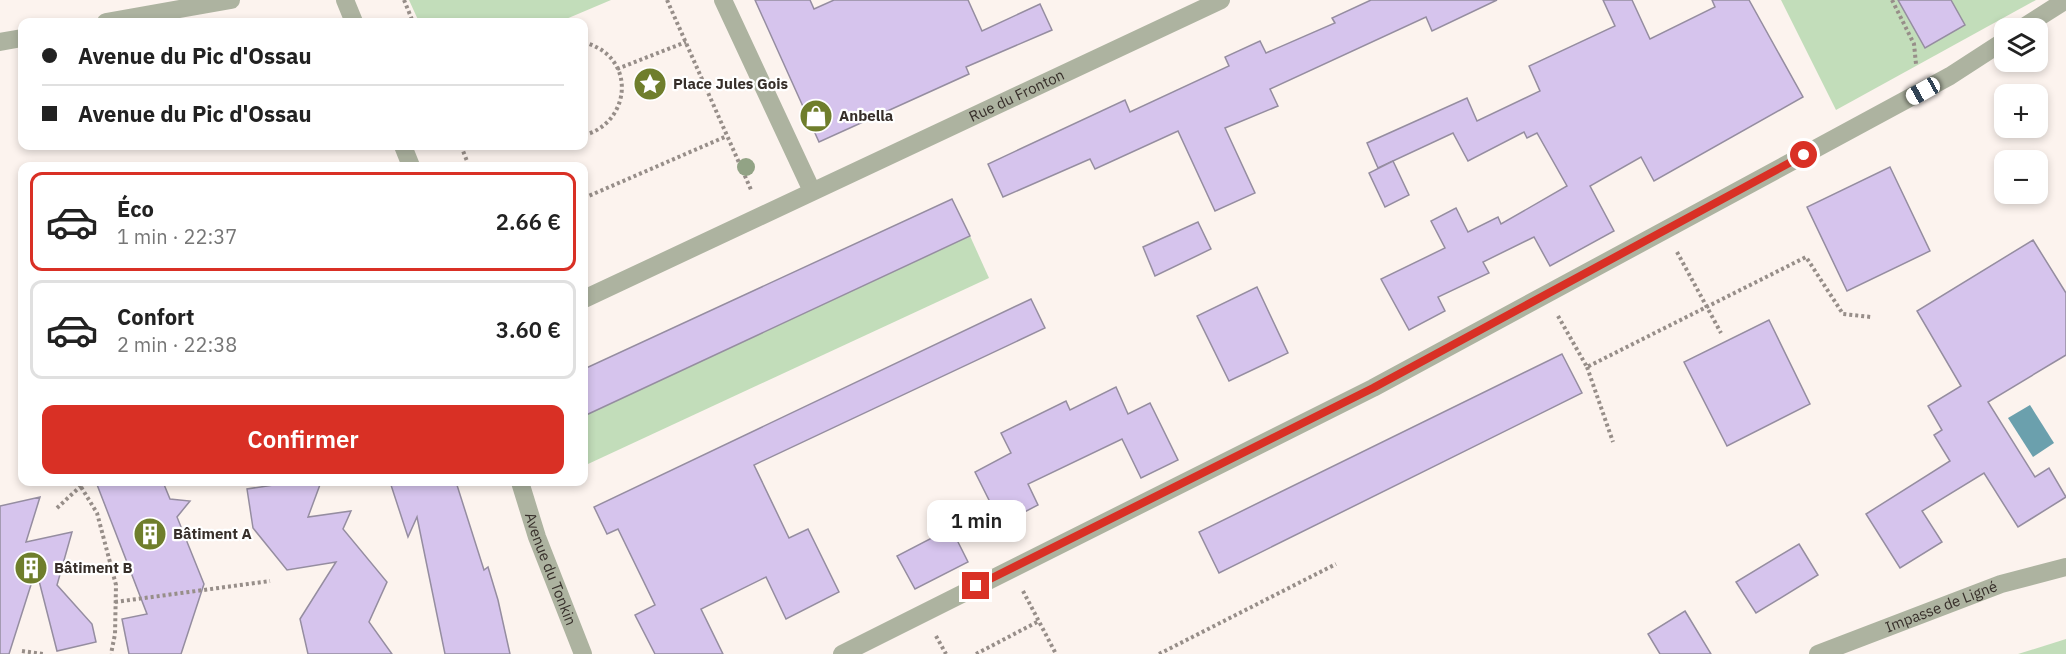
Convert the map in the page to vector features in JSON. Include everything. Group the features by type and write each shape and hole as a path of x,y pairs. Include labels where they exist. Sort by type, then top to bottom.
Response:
{"street":[{"path":"129,18 231,0"},
{"path":"345,0 352,18"},
{"path":"588,297 812,191 723,0"},
{"name":"Rue du Fronton","path":"812,191 1221,0"},
{"path":"2038,18 2066,0"},
{"path":"0,42 18,39"},
{"path":"842,654 1373,388 1923,91 1994,47"},
{"name":"Avenue du Tonkin","path":"521,486 537,537 584,654"},
{"name":"Impasse de Ligné","path":"1818,654 2001,584 2066,567"}],"path":[{"path":"404,0 411,18"},
{"path":"667,0 762,214"},
{"path":"1892,0 1914,44 1916,67 1923,91"},
{"path":"617,69 686,42"},
{"path":"588,44 609,56 622,84 621,99 616,113 606,125 588,134"},
{"path":"588,196 727,136"},
{"path":"1665,231 1721,333"},
{"path":"1587,367 1806,257 1843,314 1871,317"},
{"path":"1546,295 1587,367 1613,442"},
{"path":"57,508 77,486"},
{"path":"82,486 97,513 116,585 115,634 111,654"},
{"path":"1159,654 1336,564"},
{"path":"1011,569 1056,654"},
{"path":"115,602 270,581"},
{"path":"976,654 1039,621"},
{"path":"22,651 43,654"}],"green space":[{"path":"409,0 611,0 568,18 417,18"},
{"path":"1781,0 2036,0 2003,18 1994,18 1994,23 1836,110"},
{"path":"970,236 989,278 588,464 588,414"},
{"path":"2066,639 2066,654 2018,654"}],"water":[{"path":"2030,405 2054,443 2033,457 2008,418"}],"building":[{"path":"755,0 810,0 814,9 834,0 968,0 982,31 1040,4 1052,30 966,67 969,74 819,142"},
{"path":"1371,0 1497,0 1432,31 1426,17 1270,89 1278,106 1225,128 1255,193 1215,211 1178,131 1095,169 1090,159 1003,197 988,164 1125,100 1130,112 1229,66 1225,57 1260,41 1266,53 1335,23 1332,18"},
{"path":"1603,0 1632,0 1650,39 1715,7 1712,0 1749,0 1803,97 1654,181 1641,157 1590,186 1614,231 1550,266 1534,237 1483,262 1489,273 1438,297 1445,311 1409,330 1381,279 1445,248 1431,221 1456,208 1468,232 1498,217 1501,224 1567,186 1537,133 1527,138 1524,132 1468,161 1453,133 1378,168 1367,143 1467,98 1477,121 1540,91 1529,66 1615,26"},
{"path":"1898,0 1951,0 1965,25 1925,48"},
{"path":"1393,161 1409,195 1385,207 1369,173"},
{"path":"1890,167 1930,251 1847,291 1807,207"},
{"path":"952,199 970,236 588,414 588,367"},
{"path":"1198,222 1211,249 1155,276 1143,247"},
{"path":"2033,240 2066,293 2066,355 1988,402 2035,477 2049,468 2066,497 2018,527 1984,473 1922,511 1942,542 1900,568 1866,514 1950,461 1934,435 1942,430 1928,406 1961,386 1917,311"},
{"path":"1257,287 1288,353 1229,381 1197,316"},
{"path":"1031,299 1045,328 754,465 789,538 808,529 839,592 786,619 766,577 701,609 723,654 655,654 635,615 655,605 618,529 607,534 594,507"},
{"path":"1769,320 1810,404 1727,446 1684,362"},
{"path":"1562,354 1582,393 1219,573 1199,532"},
{"path":"1116,387 1128,414 1150,403 1178,460 1141,478 1122,439 1028,484 1038,505 1001,524 975,472 1011,453 1001,433 1066,401 1070,410"},
{"path":"98,486 165,486 170,499 190,501 177,517 204,584 181,654 129,654 122,619 147,614"},
{"path":"267,486 320,486 308,517 351,511 343,529 387,582 369,622 392,654 308,654 300,619 336,562 287,570 253,528 247,489"},
{"path":"391,486 457,486 484,570 488,567 510,654 445,654 417,517 408,537"},
{"name":"Bâtiment B","path":"40,497 26,542 72,532 57,585 92,624 96,642 57,651 36,569 9,654 0,654 0,506"},
{"path":"951,528 968,562 915,589 897,556"},
{"path":"1799,544 1818,575 1756,613 1736,582"},
{"path":"1685,611 1711,654 1660,654 1648,634"}],"place":[{"name":"Place Jules Gois","path":"650,84"},
{"name":"Anbella","path":"816,116"},
{"name":"Bâtiment A","path":"150,534"},
{"name":"Bâtiment B","path":"31,568"}],"route":[{"path":"976,586 1373,388 1804,155"}]}
